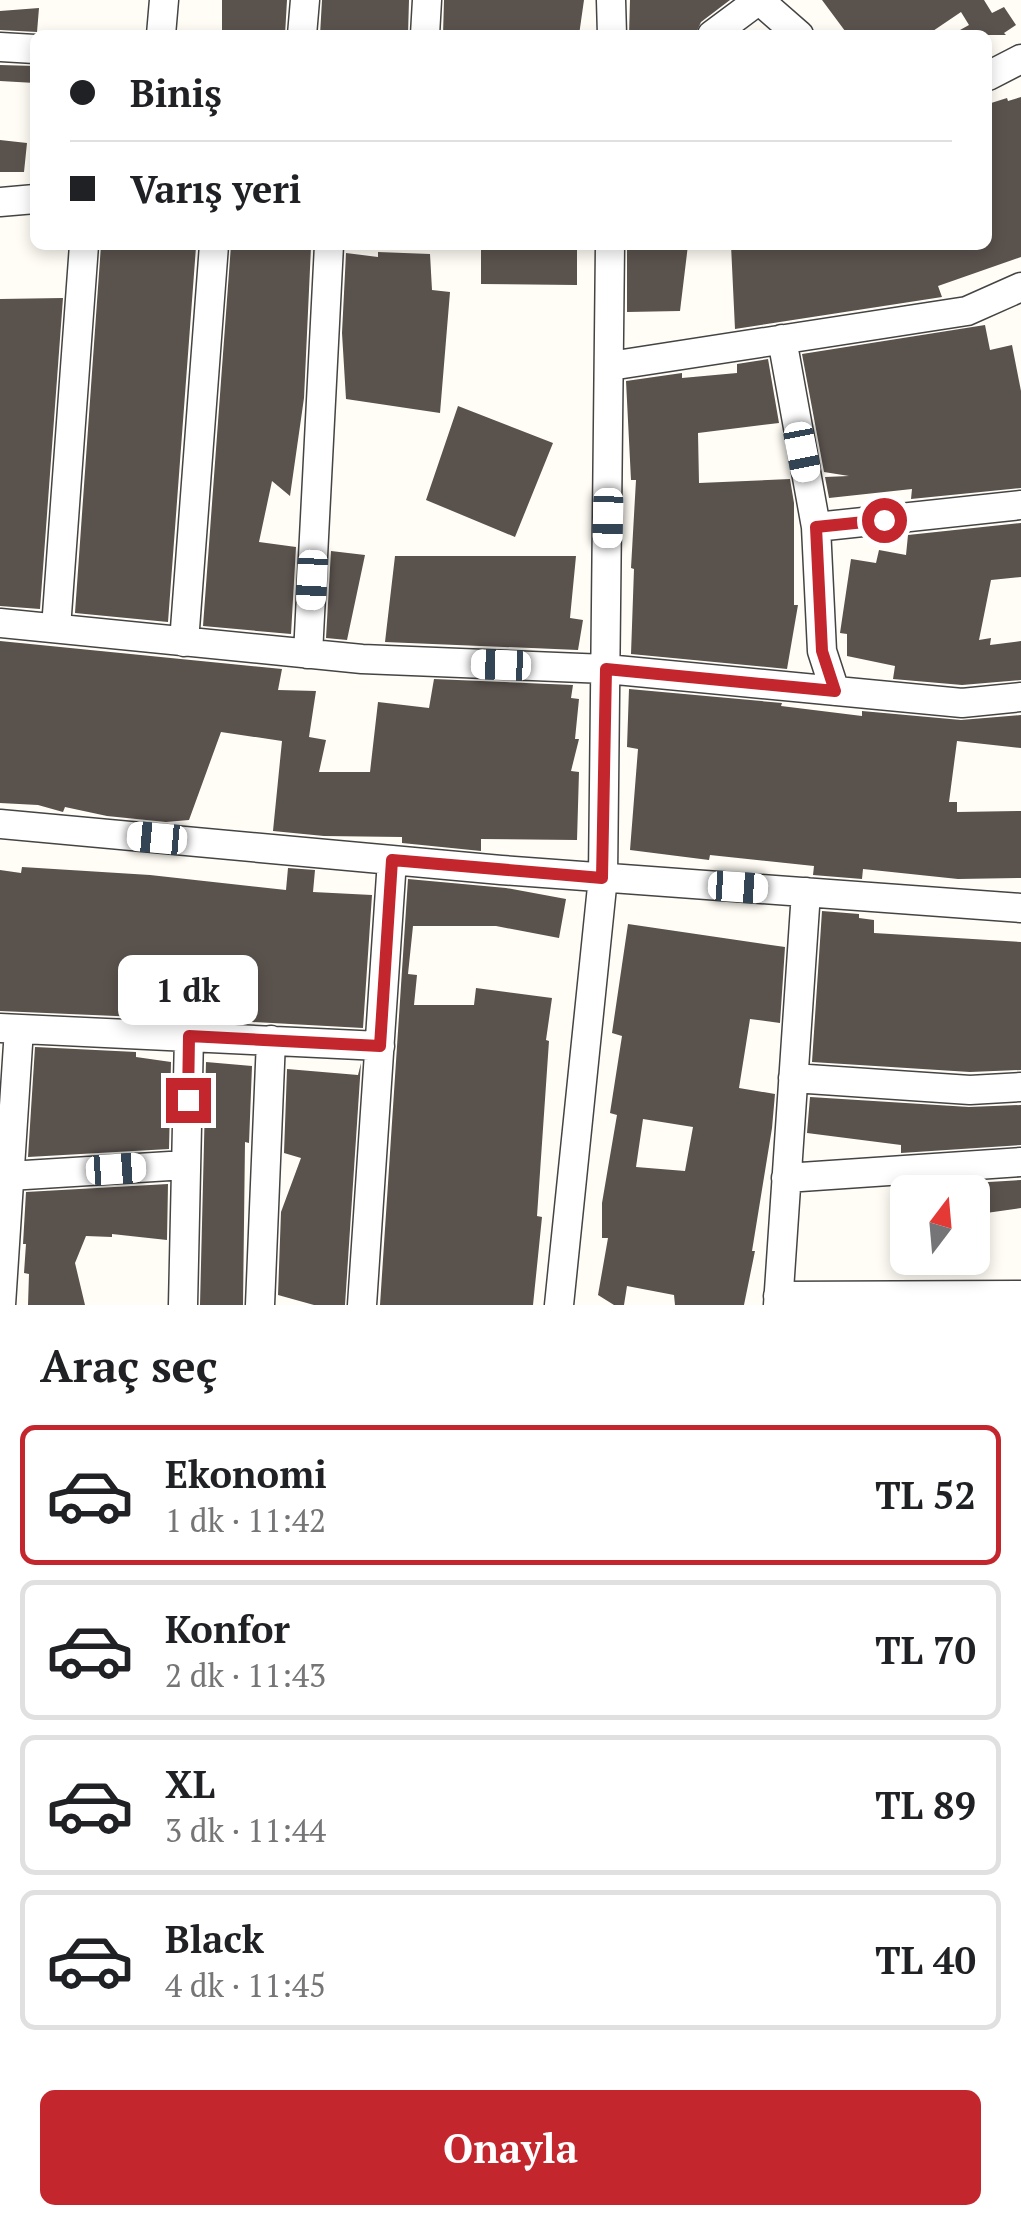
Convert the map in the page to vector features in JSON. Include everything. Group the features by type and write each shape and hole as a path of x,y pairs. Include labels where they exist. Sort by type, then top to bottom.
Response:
{"street":[{"path":"161,30 164,0"},
{"path":"302,30 305,0"},
{"path":"425,30 426,0"},
{"path":"611,0 612,30"},
{"path":"719,30 759,0 793,30"},
{"path":"0,47 30,49"},
{"path":"992,74 1021,59"},
{"path":"0,202 30,199"},
{"path":"56,628 84,250"},
{"path":"184,642 214,250"},
{"path":"308,654 329,250"},
{"path":"559,1305 602,878 610,250"},
{"path":"610,366 967,311 1021,287"},
{"path":"782,339 816,527 822,651 835,691"},
{"path":"816,527 1021,506"},
{"path":"0,623 308,654 606,669 962,703 1021,697"},
{"path":"0,824 602,878 1021,908"},
{"path":"362,1305 392,860"},
{"path":"806,892 778,1300 1021,1295"},
{"path":"1,1305 9,1176 9,1028 380,1046"},
{"path":"183,1305 189,1036"},
{"path":"260,1305 271,1040"},
{"path":"793,1078 970,1090 1021,1087"},
{"path":"786,1178 1021,1162"},
{"path":"9,1176 186,1165"}],"building":[{"path":"222,0 287,0 285,30 222,30"},
{"path":"322,0 409,0 408,30 320,30"},
{"path":"444,0 584,0 580,30 443,30"},
{"path":"630,0 730,0 701,22 697,30 629,30"},
{"path":"822,0 984,0 992,13 1004,7 1016,25 1006,35 992,35 992,30 960,30 969,25 961,12 934,30 844,30"},
{"path":"39,8 37,30 0,30 0,11"},
{"path":"0,65 30,66 30,83 0,81"},
{"path":"1021,97 1021,257 938,286 942,297 735,329 731,250 992,250 992,103 1007,98 1008,101"},
{"path":"0,140 27,143 24,172 0,172"},
{"path":"101,250 196,250 168,622 75,613"},
{"path":"231,250 311,250 304,398 290,496 272,481 259,542 296,547 291,634 203,626"},
{"path":"481,250 577,250 577,285 481,284"},
{"path":"627,250 687,250 680,311 627,312"},
{"path":"378,252 430,254 432,290 450,292 440,413 346,399 342,333 346,253 378,257"},
{"path":"63,298 40,609 0,606 0,299"},
{"path":"985,325 990,350 1012,345 1021,391 1021,488 911,499 912,489 829,498 825,477 849,476 824,472 802,354"},
{"path":"768,359 779,423 698,433 699,483 790,479 794,503 794,605 798,605 787,669 631,654 636,480 631,480 626,381 682,373 682,378 737,373 737,364"},
{"path":"458,406 553,443 515,537 426,500"},
{"path":"1021,523 1021,577 991,580 979,640 991,638 990,645 1021,641 1021,680 962,685 893,679 895,666 847,656 847,634 840,633 851,559 876,563 879,550 906,555 908,535"},
{"path":"331,551 365,555 347,640 326,638"},
{"path":"395,556 576,556 570,618 583,620 578,650 385,642"},
{"path":"0,641 282,669 278,690 316,691 309,737 326,740 319,772 370,772 378,702 429,708 434,679 573,685 571,698 579,699 575,739 579,739 571,771 579,772 577,840 481,839 481,851 402,843 402,837 273,831 282,741 221,732 189,820 166,822 65,807 63,812 38,805 0,803"},
{"path":"629,689 782,703 781,706 862,716 862,711 961,720 1021,715 1021,748 957,741 949,802 957,802 957,812 1021,811 1021,878 958,879 863,869 862,879 813,875 814,866 710,855 709,860 630,850 638,749 627,747"},
{"path":"22,867 150,875 286,890 288,868 315,870 313,892 372,895 363,1028 252,1022 193,1013 193,1006 140,998 139,1017 0,1011 0,870 21,873"},
{"path":"408,879 506,888 566,899 559,938 496,926 413,926 408,974 417,975 414,1005 474,1005 476,988 552,998 546,1040 549,1041 537,1216 542,1217 533,1305 380,1305"},
{"path":"822,911 859,914 859,918 874,920 874,933 1021,942 1021,1070 970,1072 812,1062"},
{"path":"628,924 785,947 780,1023 750,1019 739,1088 775,1094 755,1251 744,1305 675,1305 674,1295 627,1286 624,1305 614,1305 598,1295 608,1238 602,1238 602,1203 617,1115 610,1113 622,1036 612,1033","holes":["643,1119 693,1127 685,1171 636,1167"]},
{"path":"35,1047 136,1052 136,1057 171,1062 169,1149 28,1157"},
{"path":"206,1062 252,1066 249,1143 245,1142 243,1305 200,1305"},
{"path":"361,1063 345,1305 314,1305 278,1295 281,1212 301,1158 284,1153 287,1069 358,1075"},
{"path":"810,1097 969,1107 1021,1105 1021,1145 901,1153 901,1145 807,1133"},
{"path":"1021,1180 1021,1208 990,1212 990,1182"},
{"path":"168,1184 167,1240 112,1234 86,1236 75,1263 85,1305 28,1305 29,1274 24,1273 23,1244 26,1192"}],"route":[{"path":"188,1100 189,1036 380,1046 392,860 602,878 606,669 835,691 822,651 816,527 884,520"}]}
